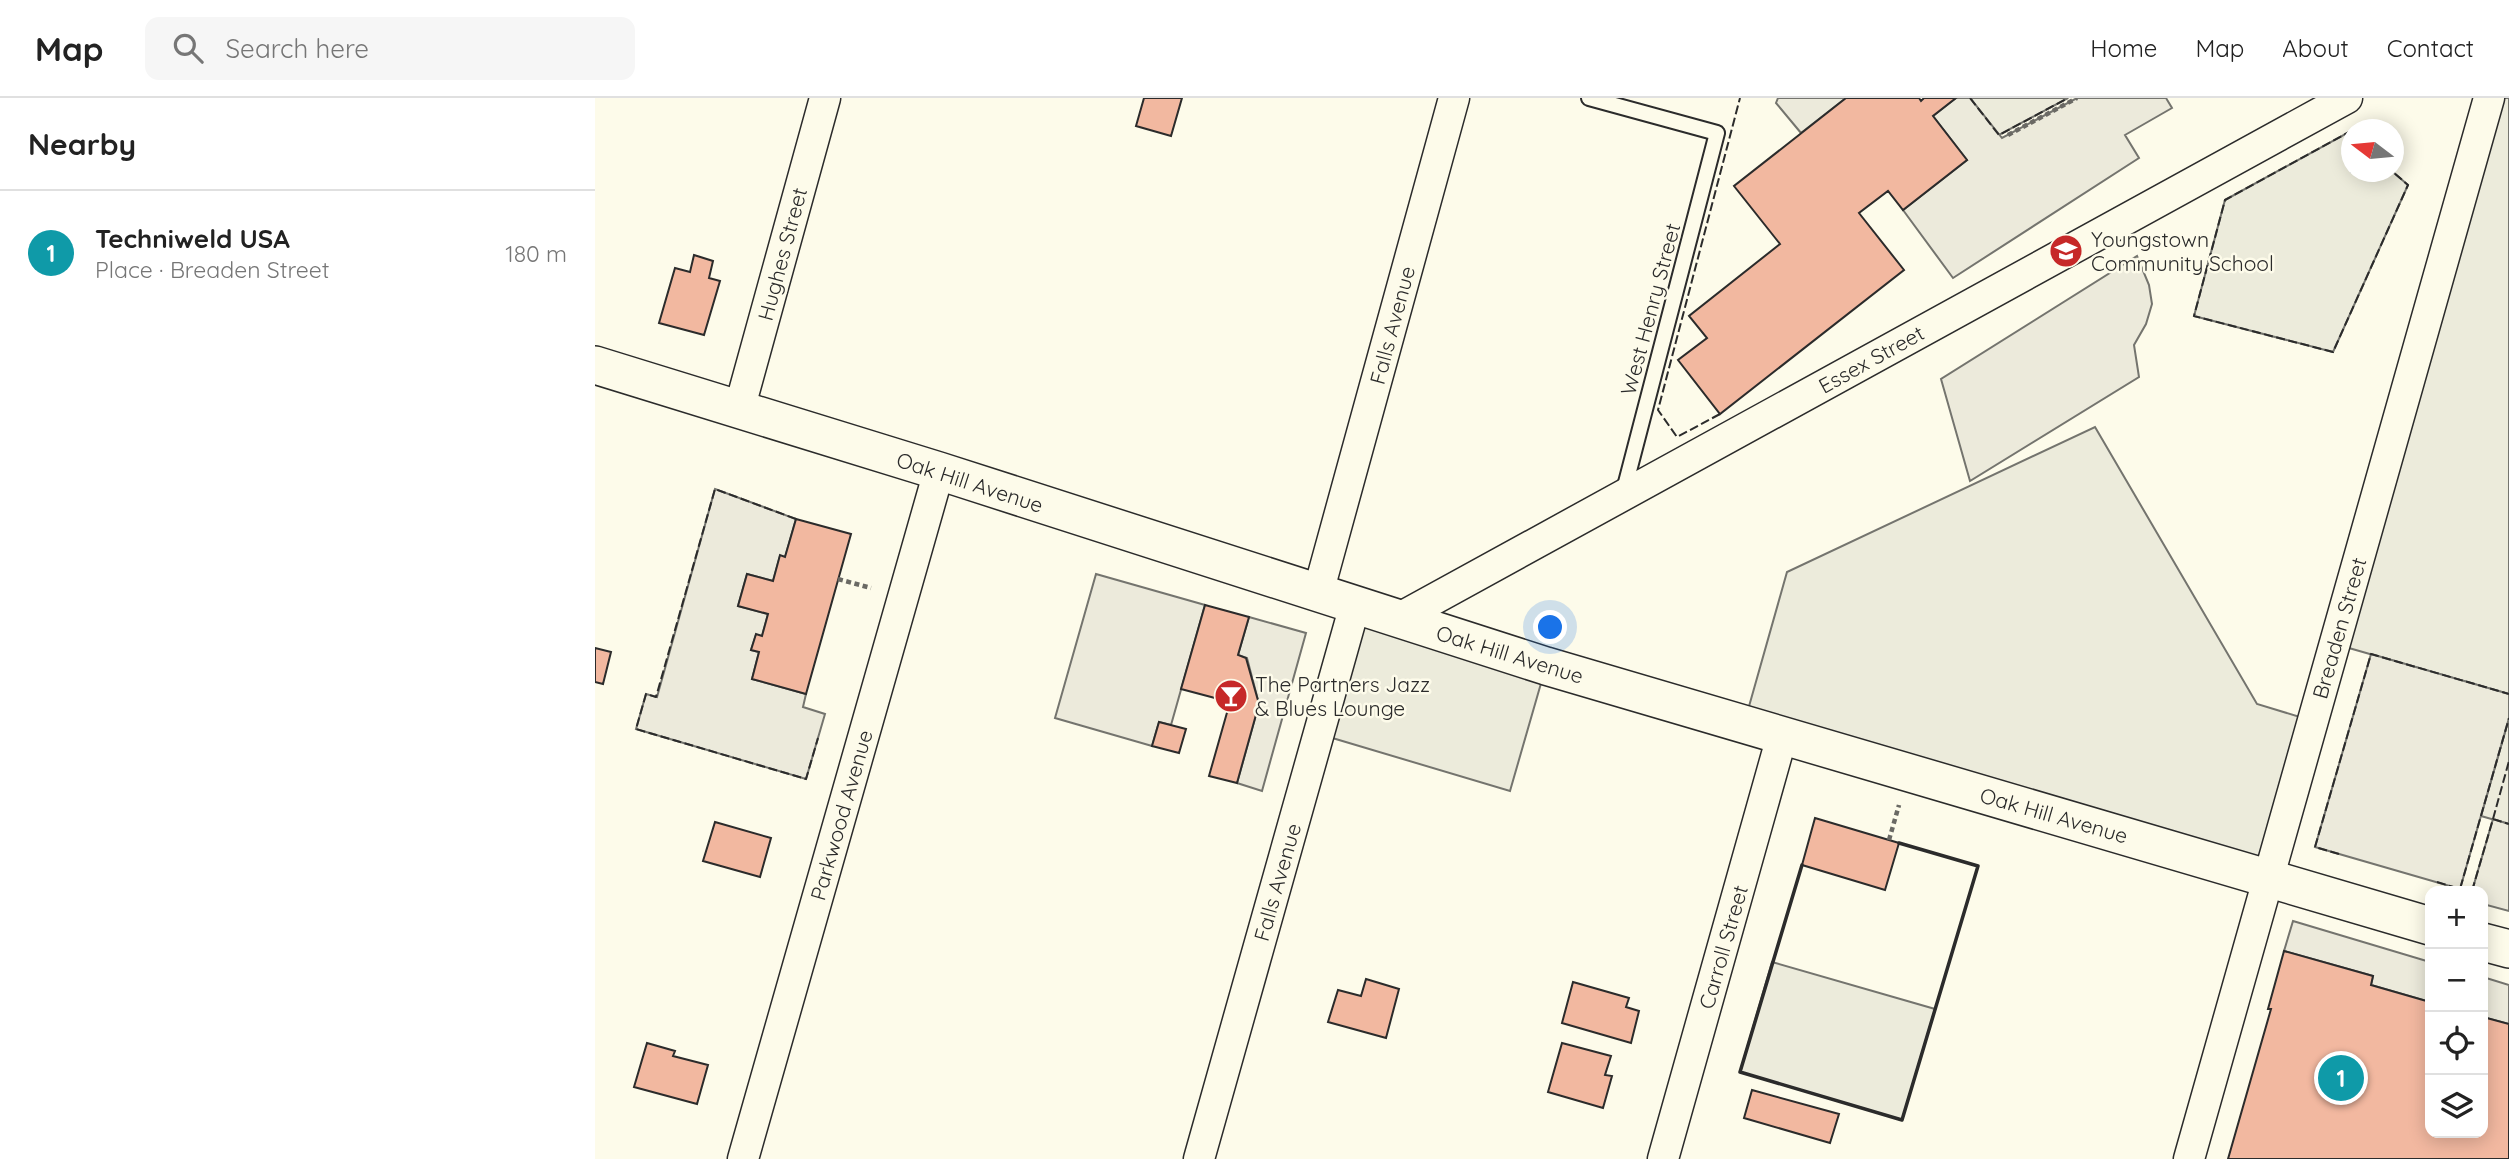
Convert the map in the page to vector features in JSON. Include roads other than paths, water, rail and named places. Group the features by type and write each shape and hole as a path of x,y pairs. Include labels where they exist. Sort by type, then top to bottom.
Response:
{"street":[{"name":"Hughes Street","path":"739,410 825,98"},
{"name":"Falls Avenue","path":"1318,593 1454,98"},
{"name":"Essex Street","path":"1396,620 2347,98"},
{"name":"Breaden Street","path":"2189,1159 2489,98"},
{"name":"Oak Hill Avenue","path":"595,365 939,471 1396,620 2425,925"},
{"name":"Parkwood Avenue","path":"743,1159 939,471"},
{"name":"Falls Avenue","path":"1199,1159 1355,605"},
{"name":"Carroll Street","path":"1663,1159 1782,736"},
{"path":"2488,943 2509,949"}],"lane":[{"name":"West Henry Street","path":"1589,98 1717,133 1623,495"}],"place":[{"name":"Youngstown Community School","path":"2066,251"},
{"name":"The Partners Jazz & Blues Lounge","path":"1231,696"},
{"name":"Techniweld USA","path":"2341,1078"}]}
